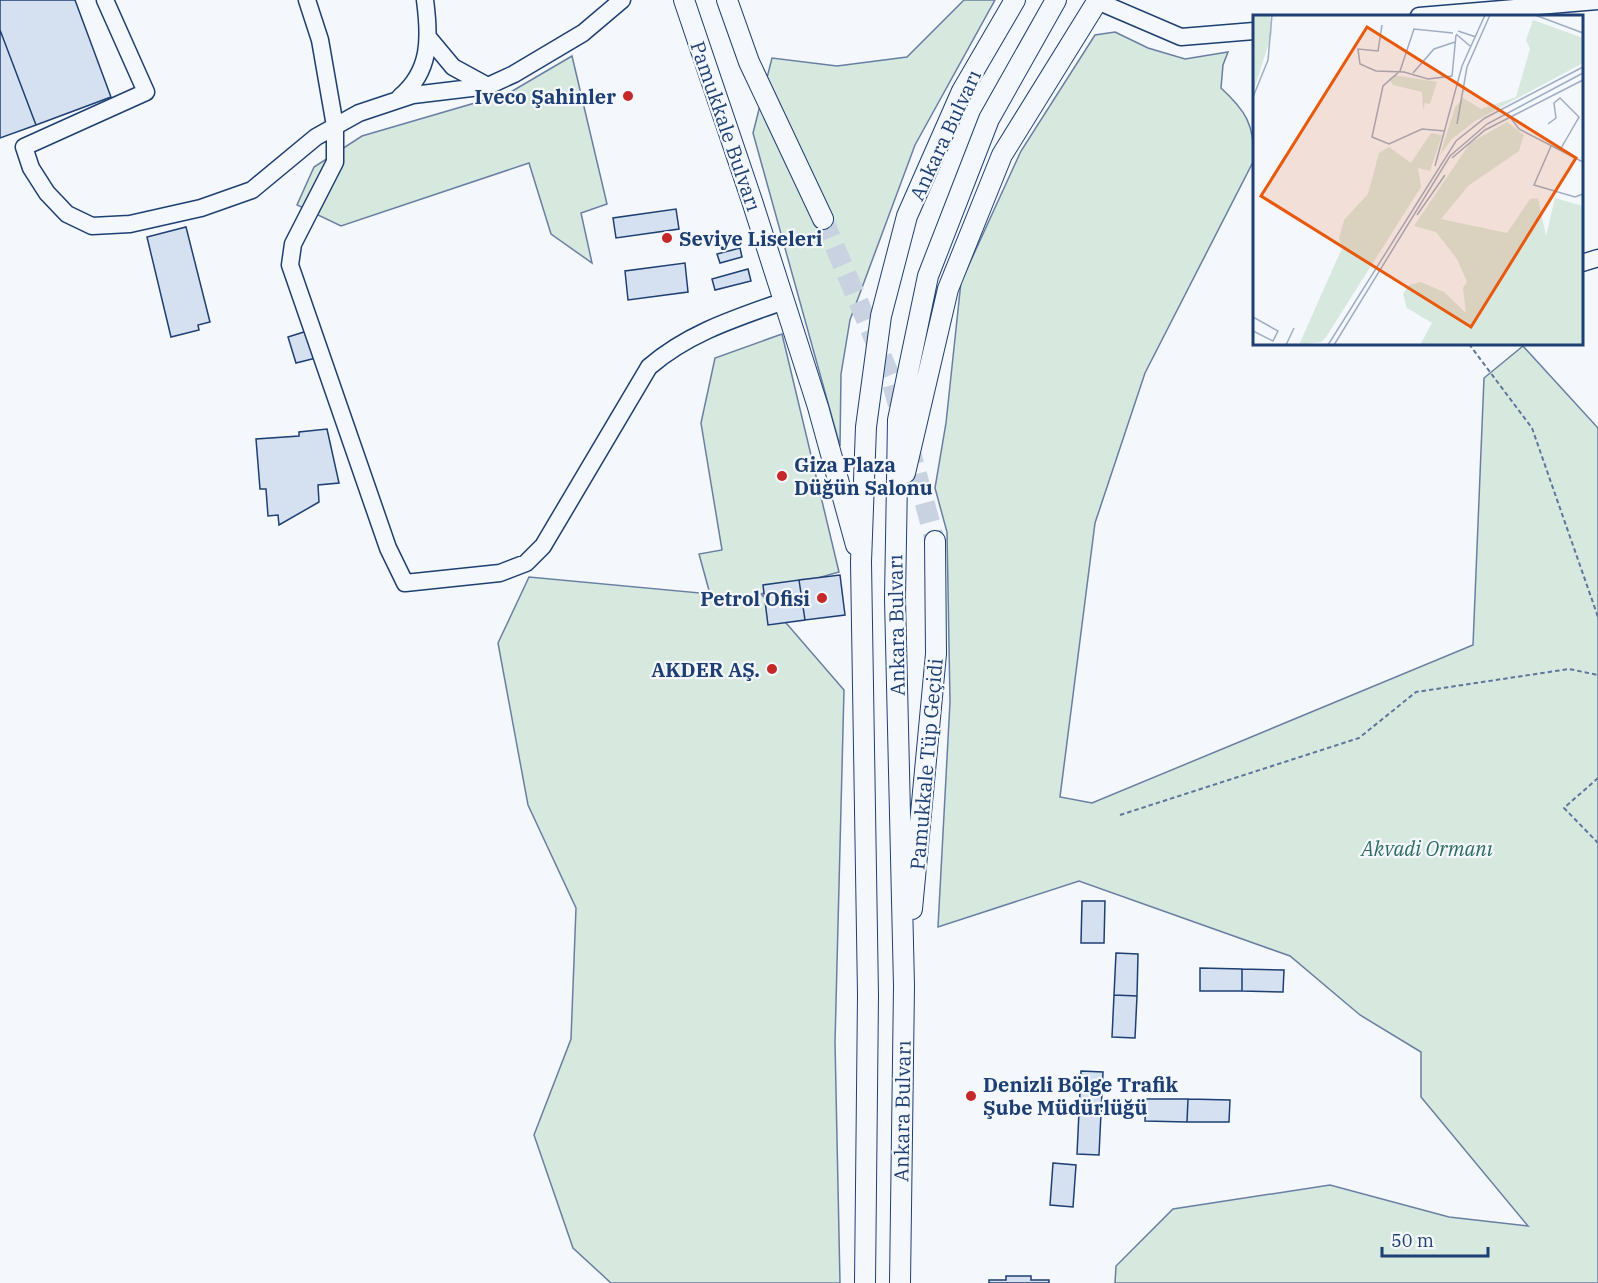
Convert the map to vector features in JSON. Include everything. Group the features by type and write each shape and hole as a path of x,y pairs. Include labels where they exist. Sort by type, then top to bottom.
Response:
{"main road":[{"name":"Pamukkale Bulvarı","path":"684,0 818,407 861,562"},
{"path":"728,0 749,62 823,219"},
{"name":"Ankara Bulvarı","path":"865,1283 868,995 861,562 866,427 879,327 907,216 962,91 1015,0"},
{"name":"Ankara Bulvarı","path":"900,1283 903,986 895,516 898,420 928,276 989,119 1056,0"},
{"path":"895,516 952,279 1002,155 1097,1"},
{"name":"Pamukkale Tüp Geçidi","path":"903,986 936,654 934,541"}],"lane":[{"path":"105,0 146,92 24,147 31,168 47,193 67,214 92,226 130,224 201,208 252,190 279,165 335,126 359,113 413,95 488,86 514,74 583,33 622,0"},
{"path":"307,0 320,40 335,126 335,162 293,244 290,265 388,548 405,583 500,573 526,563 543,546 649,367 670,349 697,334 784,301"},
{"path":"396,101 419,77 427,60 425,0"},
{"path":"1097,1 1181,37 1253,31"},
{"path":"1425,15 1481,5 1598,1"},
{"path":"428,37 453,67 488,86"},
{"path":"1583,262 1598,258"}],"path":[{"path":"1471,345 1532,429 1598,617"},
{"path":"1120,815 1359,738 1416,693 1569,669 1598,675"},
{"path":"1598,778 1564,808 1598,843"}],"green space":[{"path":"964,0 995,0 915,145 850,320 841,374 840,446 753,133 772,58 837,66 907,57"},
{"name":"Akvadi Ormanı","path":"1115,32 1148,48 1185,59 1228,52 1223,65 1221,88 1237,104 1247,119 1253,142 1253,162 1145,373 1095,523 1060,797 1092,803 1473,645 1484,378 1523,346 1598,428 1598,1283 1115,1283 1116,1266 1173,1209 1330,1185 1449,1217 1528,1226 1421,1097 1421,1052 1360,1015 1290,956 1079,881 938,927 950,702 947,532 935,488 946,423 961,282 1021,151 1095,35"},
{"path":"572,56 607,204 581,213 592,263 551,234 529,163 341,226 297,205 314,167 362,136 509,93"},
{"path":"782,334 839,572 761,594 844,690 835,1042 840,1283 611,1283 573,1248 534,1135 571,1039 576,908 528,805 498,643 529,577 710,594 699,554 722,550 701,423 715,358"}],"building":[{"path":"0,0 75,0 111,97 36,125 0,30"},
{"path":"0,30 36,125 0,138"},
{"path":"676,209 679,229 616,238 613,218"},
{"path":"186,227 210,322 198,325 199,330 171,337 147,237"},
{"path":"740,248 742,257 720,263 717,254"},
{"path":"685,263 688,292 628,300 625,271"},
{"path":"748,269 751,281 715,290 712,279"},
{"path":"307,331 316,358 296,363 288,337"},
{"path":"327,429 339,483 318,485 319,502 279,525 278,515 268,516 266,489 260,489 256,439 299,436 299,432"},
{"path":"840,575 845,615 805,620 799,580"},
{"path":"799,580 805,620 768,625 763,585"},
{"path":"1082,901 1105,901 1104,943 1081,943"},
{"path":"1116,953 1138,954 1137,996 1114,995"},
{"path":"1200,968 1242,969 1242,991 1200,991"},
{"path":"1242,969 1284,970 1283,992 1242,991"},
{"path":"1114,995 1137,996 1135,1038 1112,1037"},
{"path":"1081,1071 1103,1072 1101,1113 1079,1112"},
{"path":"1146,1099 1188,1099 1187,1122 1145,1121"},
{"path":"1188,1099 1230,1100 1229,1122 1187,1122"},
{"path":"1079,1112 1101,1113 1099,1155 1077,1154"},
{"path":"1053,1163 1076,1165 1073,1207 1050,1205"},
{"path":"1006,1276 1031,1276 1031,1280 1049,1280 1049,1283 989,1283 989,1280 1006,1280"}],"tunnel":[{"path":"823,219 890,376 901,416"},
{"path":"909,445 935,541"}],"place":[{"name":"Iveco Şahinler","path":"628,96"},
{"name":"Seviye Liseleri","path":"667,238"},
{"name":"Giza Plaza Düğün Salonu","path":"782,476"},
{"name":"Petrol Ofisi","path":"822,598"},
{"name":"AKDER AŞ.","path":"772,669"},
{"name":"Denizli Bölge Trafik Şube Müdürlüğü","path":"971,1096"}]}
